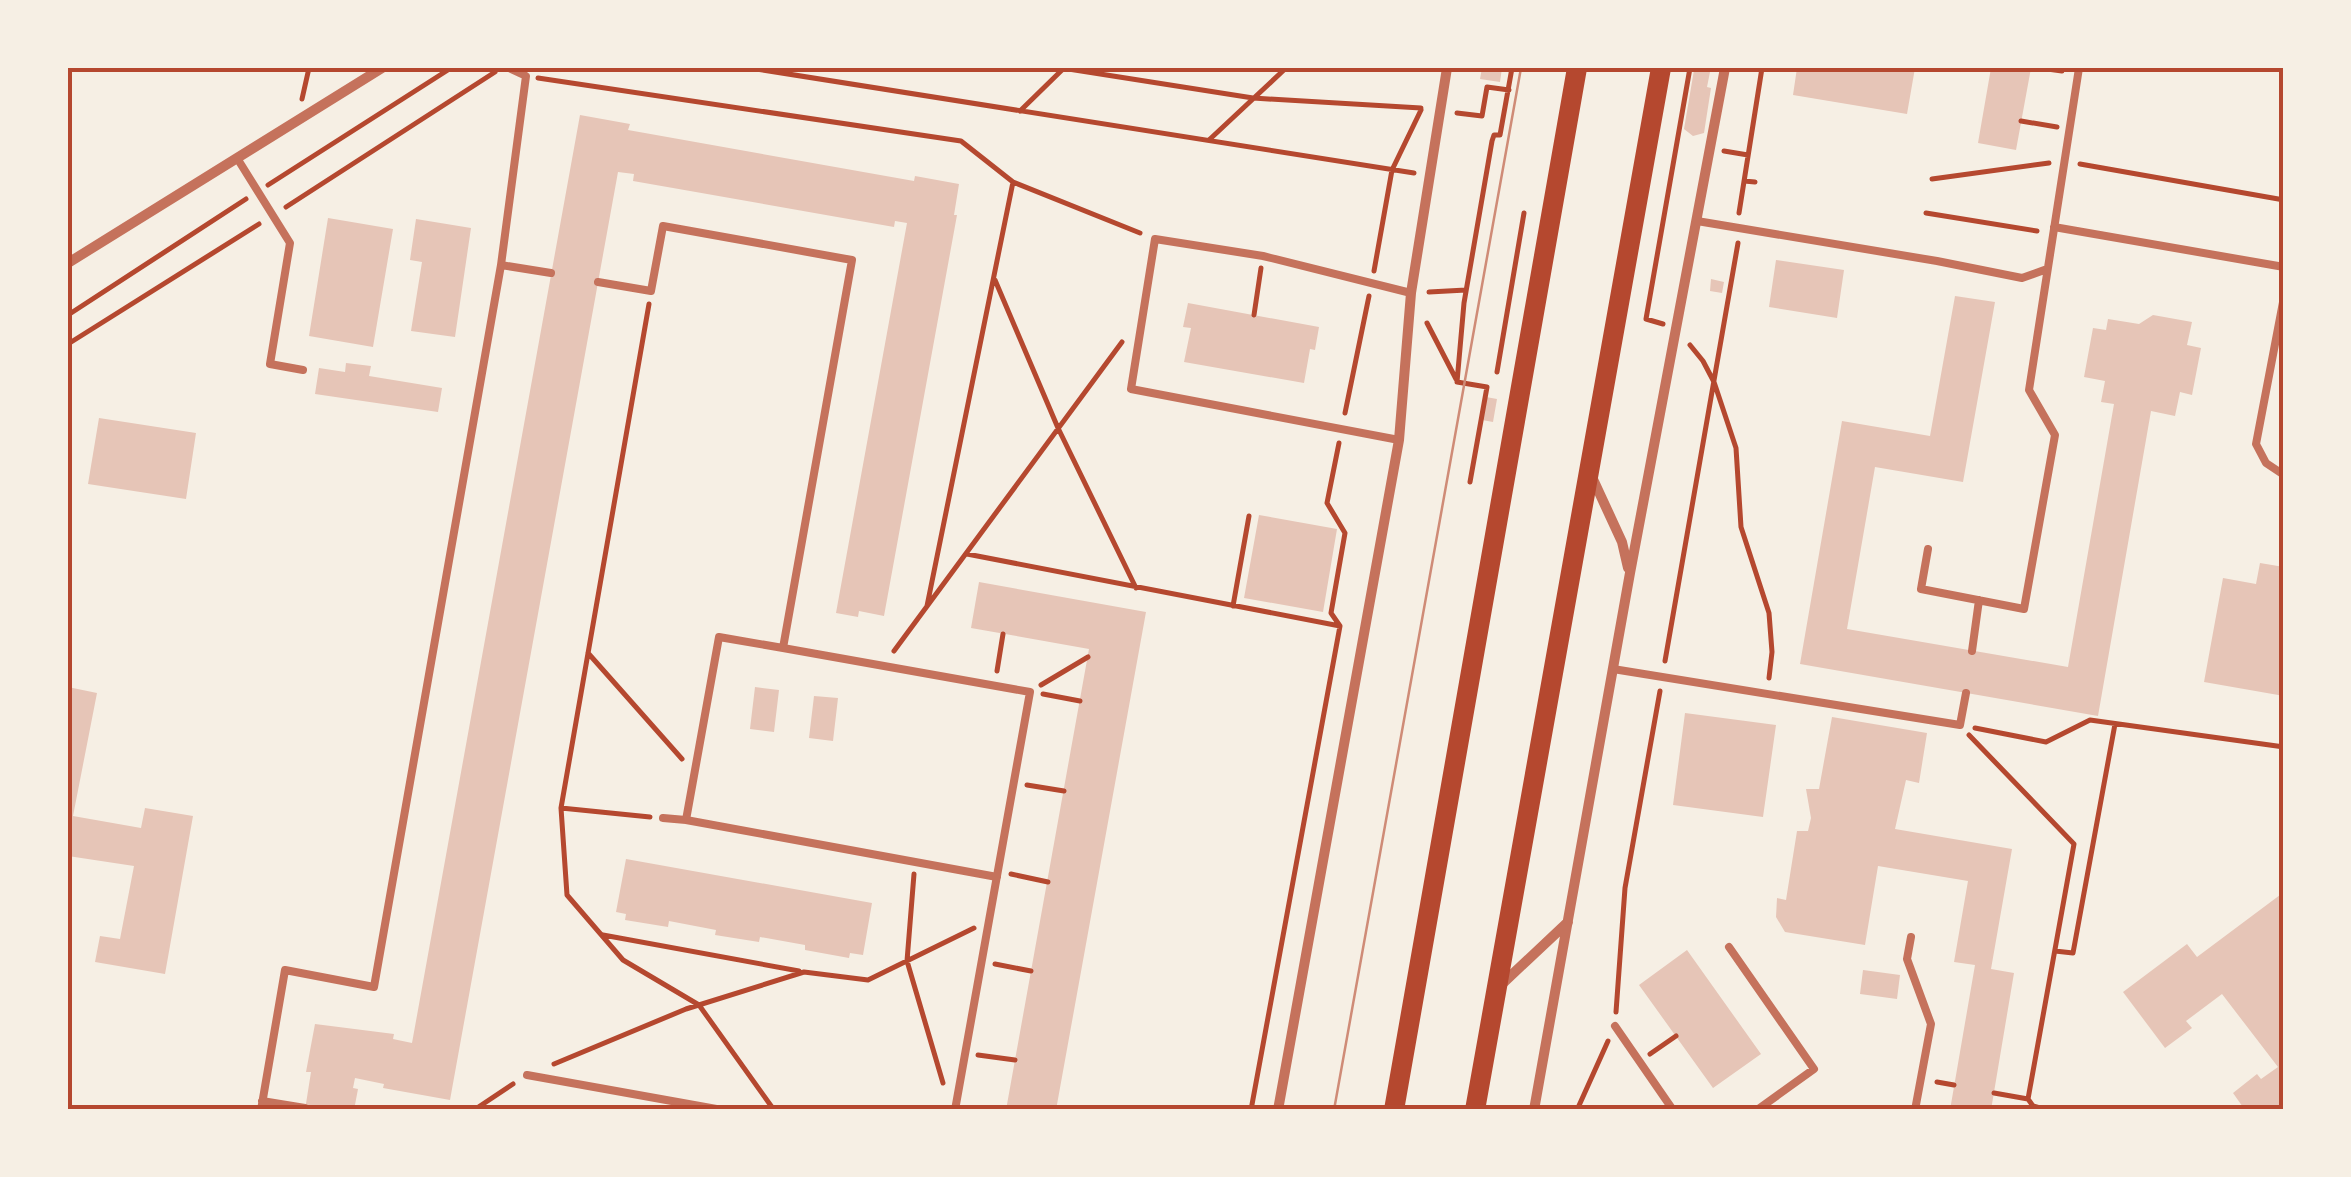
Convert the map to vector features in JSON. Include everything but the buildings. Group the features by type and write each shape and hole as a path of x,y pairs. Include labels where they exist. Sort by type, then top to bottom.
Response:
{"main road":[{"path":"1394,1110 1577,68"},
{"path":"1475,1110 1662,68"}],"street":[{"path":"68,263 382,68"},
{"path":"1278,1110 1399,440 1411,293 1448,68"},
{"path":"1534,1110 1725,68"},
{"path":"1589,470 1622,542 1630,573"},
{"path":"1497,988 1568,922"}],"lane":[{"path":"305,1108 262,1105 286,970 374,986 501,264 526,76 509,68"},
{"path":"1928,549 1922,590 2024,609 2055,435 2029,390 2078,70"},
{"path":"237,158 290,243 270,364 303,370"},
{"path":"1697,221 2022,278 2047,269"},
{"path":"598,282 651,291 663,226 852,260 783,648"},
{"path":"2053,230 2284,267"},
{"path":"1399,440 1131,390 1155,238 1263,256 1411,293"},
{"path":"501,264 551,274"},
{"path":"2284,298 2256,444 2266,464 2284,475"},
{"path":"1972,651 1979,600"},
{"path":"686,820 719,637 1030,692 955,1110"},
{"path":"1613,669 1960,726 1966,693"},
{"path":"662,818 997,874"},
{"path":"1911,937 1907,958 1931,1024 1915,1110"},
{"path":"1729,946 1814,1069 1757,1110"},
{"path":"1615,1026 1672,1110"},
{"path":"527,1076 722,1110"}],"path":[{"path":"750,68 1432,175"},
{"path":"1020,111 1063,68 1253,98 1422,108"},
{"path":"1209,140 1286,68"},
{"path":"1457,382 1466,290 1492,141 1494,134 1500,136 1512,68"},
{"path":"1690,68 1646,318 1676,328 1704,360 1736,448 1741,527 1769,612 1772,652 1767,694"},
{"path":"1577,1110 1615,1026 1625,888 1738,248 1736,227 1762,68"},
{"path":"2040,68 2078,70"},
{"path":"526,76 961,141 1013,182 1155,238"},
{"path":"1440,111 1482,116 1487,87 1508,90"},
{"path":"1251,1110 1340,626 1331,613 1345,532 1327,503 1392,170 1422,108 1424,95"},
{"path":"2021,120 2069,128"},
{"path":"1932,179 2064,162 2284,200"},
{"path":"1744,181 1755,182"},
{"path":"927,606 1013,182"},
{"path":"1926,213 2053,230"},
{"path":"1496,372 1524,214"},
{"path":"1254,315 1263,256"},
{"path":"994,277 1058,428 1136,588"},
{"path":"1457,382 1411,293 1466,290"},
{"path":"651,291 560,808 567,894 623,960 700,1005 774,1110"},
{"path":"884,666 1143,313"},
{"path":"1457,382 1487,387 1470,482"},
{"path":"1233,606 1248,516"},
{"path":"966,554 1340,626"},
{"path":"995,685 1004,634"},
{"path":"588,652 694,774"},
{"path":"1030,692 1088,657"},
{"path":"1030,692 1080,702"},
{"path":"1960,726 2046,742 2090,720 2284,747"},
{"path":"2055,950 2073,953 2116,724"},
{"path":"1960,726 2074,844 2028,1099"},
{"path":"1013,782 1064,791"},
{"path":"560,808 662,818"},
{"path":"915,862 907,961 946,1091"},
{"path":"997,874 1048,882"},
{"path":"600,934 868,980 989,921"},
{"path":"982,961 1032,971"},
{"path":"474,1110 527,1076 700,1005 804,972"},
{"path":"1640,1062 1676,1036"},
{"path":"965,1054 1015,1060"},
{"path":"1994,1093 2028,1099 2033,1106 2048,1110"}],"tram line":[{"path":"1334,1110 1521,68"}]}
